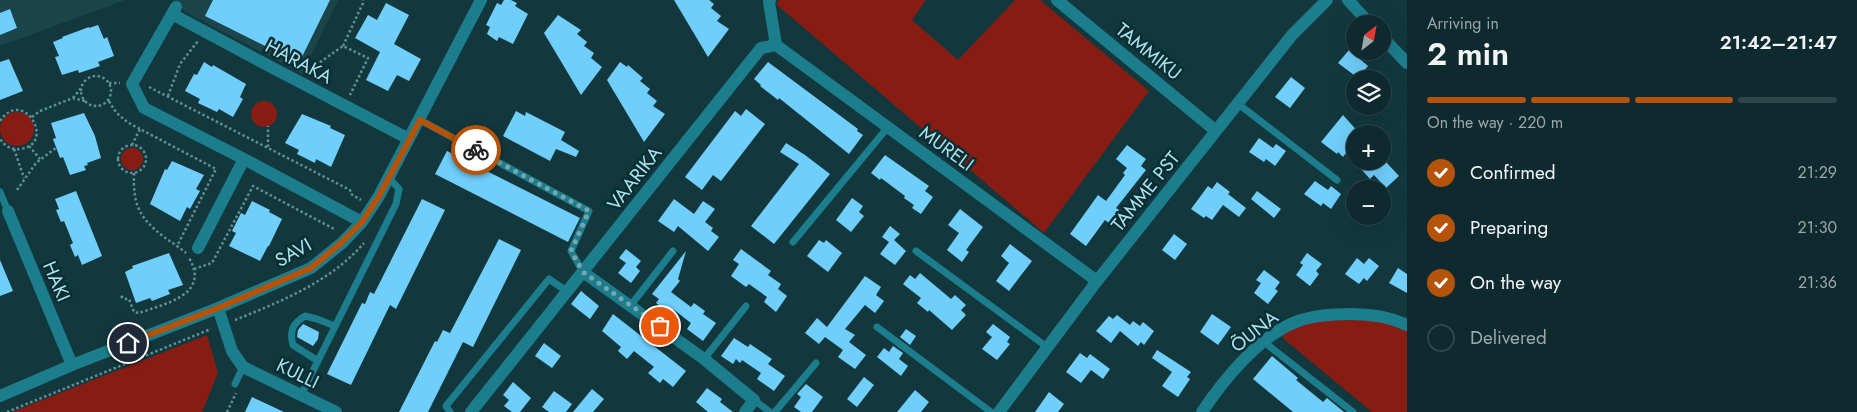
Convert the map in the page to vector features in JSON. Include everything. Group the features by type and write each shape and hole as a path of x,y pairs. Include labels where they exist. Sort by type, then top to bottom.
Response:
{"street":[{"name":"SAVI","path":"0,396 72,365 218,308 311,268 362,222 389,178 481,0"},
{"path":"770,0 776,45"},
{"name":"TAMMIKU","path":"1057,0 1216,131"},
{"name":"TAMME PST","path":"999,412 1097,280 1237,103 1292,35 1327,0"},
{"path":"1348,0 1362,15"},
{"name":"HARAKA","path":"134,79 174,10 205,32 409,139"},
{"name":"MURELI","path":"776,45 1097,280"},
{"name":"VAARIKA","path":"471,412 761,48 776,45"},
{"path":"1391,46 1407,63"},
{"path":"134,79 132,84 144,108 362,222"},
{"path":"198,248 244,159"},
{"name":"HAKI","path":"8,211 72,365"},
{"path":"583,272 704,359 754,400 745,412"},
{"path":"218,308 232,351 243,367"},
{"name":"ÕUNA","path":"1202,412 1218,388 1250,355 1273,335 1298,321 1331,314 1367,314 1401,322 1407,326"},
{"name":"KULLI","path":"243,367 336,412"}],"lane":[{"path":"1237,103 1337,180"},
{"path":"420,120 589,211 571,251 583,272"},
{"path":"793,242 888,127"},
{"path":"301,395 396,204 400,189 389,178"},
{"path":"0,192 8,211"},
{"path":"631,305 673,251"},
{"path":"916,251 1047,347"},
{"path":"450,412 446,406 549,279 568,292"},
{"path":"704,359 746,306"},
{"path":"318,361 293,345 290,336 292,327 304,316 335,326"},
{"path":"877,327 991,412"},
{"path":"1264,342 1353,412"},
{"path":"775,412 816,363"},
{"path":"236,384 243,367"},
{"path":"754,400 770,412"}],"path":[{"path":"314,76 316,65 343,46 364,3 363,0"},
{"path":"168,96 180,64 205,32"},
{"path":"343,46 368,58 350,96"},
{"path":"32,117 73,98 87,79 97,76 102,77 106,79 111,87 108,100 101,105 97,106 73,98"},
{"path":"134,79 350,190 351,194 362,201"},
{"path":"82,87 85,101"},
{"path":"108,100 118,114 127,122 216,169 177,246"},
{"path":"0,121 8,113 21,111 32,117 37,129 36,135 29,146 23,149 14,149 5,145 0,139"},
{"path":"268,126 268,148"},
{"path":"132,145 140,129"},
{"path":"132,145 140,147 146,158 144,166 134,173 125,171 118,160 118,155 123,148 132,145"},
{"path":"29,146 40,159"},
{"path":"17,190 40,159 57,147"},
{"path":"14,149 25,179"},
{"path":"121,296 124,299 129,299 134,312 139,313 185,296 193,284 194,269 186,254 157,232 140,214 134,196 134,173"},
{"path":"194,269 212,263 253,186 337,230"},
{"path":"227,412 236,392 236,384"}],"shaded area":[{"path":"0,0 125,0 0,46"},
{"path":"171,0 338,0 302,74 189,14"},
{"path":"779,0 926,0 912,20 958,60 1015,0 1040,0 1149,91 1044,233 776,4"},
{"path":"264,101 273,105 277,114 273,123 264,127 255,123 251,114 255,105"},
{"path":"17,112 29,117 34,129 29,141 17,146 5,141 0,129 5,117"},
{"path":"132,148 140,151 143,159 140,167 132,170 124,167 121,159 124,151"},
{"path":"1323,316 1407,324 1407,412 1372,412 1285,340 1279,331"},
{"path":"207,335 218,373 202,412 12,412"}],"building":[{"path":"213,0 330,0 299,63 205,16"},
{"path":"504,0 511,0 517,3 515,6 528,14 513,44 499,37 497,41 487,34 490,27 486,25 497,3 501,5"},
{"path":"674,0 709,0 714,4 711,8 721,16 717,21 729,29 708,57"},
{"path":"386,3 409,15 394,44 421,59 409,81 397,75 388,91 366,80 380,52 355,38 368,15 377,20"},
{"path":"10,9 17,28 0,35 0,13"},
{"path":"558,15 581,30 577,34 587,42 584,46 594,53 591,58 602,67 581,95 544,33"},
{"path":"98,25 104,39 107,37 114,56 98,62 100,66 79,73 78,70 62,75 55,57 59,56 53,42"},
{"path":"1346,54 1346,60 1361,60 1368,66 1365,70 1347,70 1338,63"},
{"path":"9,59 23,91 0,100 0,62"},
{"path":"204,62 212,67 213,65 246,84 240,97 243,99 233,117 219,109 217,112 198,103 200,99 185,91 194,74 197,75"},
{"path":"620,62 627,67 628,65 643,78 640,81 650,89 647,93 657,101 653,106 665,114 644,142 607,80"},
{"path":"768,62 858,129 857,131 863,135 849,154 779,98 778,100 760,86 754,79"},
{"path":"1291,77 1305,88 1290,108 1275,97"},
{"path":"746,109 765,124 721,181 713,175 702,190 685,177 735,111 741,116"},
{"path":"516,111 525,116 526,112 565,132 561,140 579,151 576,157 556,149 550,161 503,136"},
{"path":"84,113 95,136 101,158 87,163 88,165 84,166 86,170 70,175 63,157 60,158 53,139 56,138 51,123"},
{"path":"302,114 331,126 330,128 345,135 331,167 316,159 315,163 297,154 299,150 285,143"},
{"path":"1343,115 1352,125 1346,125 1346,153 1343,157 1321,142"},
{"path":"1259,138 1273,148 1276,144 1286,151 1275,166 1266,159 1264,162 1249,152"},
{"path":"786,143 830,174 774,244 751,226 799,164 780,152"},
{"path":"1127,145 1146,159 1141,166 1146,170 1116,208 1119,210 1110,224 1105,220 1086,246 1070,234 1098,195 1106,201 1125,175 1123,173 1127,168 1116,159"},
{"path":"447,151 580,218 568,242 435,174"},
{"path":"885,155 929,186 925,191 933,197 921,214 912,208 914,205 904,198 905,196 871,173"},
{"path":"172,161 204,175 196,189 200,191 190,209 187,207 180,221 150,204 165,169 167,170"},
{"path":"1391,167 1399,176 1391,183 1391,180 1379,180 1374,175 1370,179 1362,170 1391,170"},
{"path":"1315,181 1328,190 1331,186 1341,194 1331,209 1323,203 1321,206 1304,194"},
{"path":"1217,182 1230,192 1228,194 1246,208 1239,217 1223,205 1212,220 1206,216 1204,218 1191,209 1208,186 1212,189"},
{"path":"76,191 102,256 82,265 78,255 75,257 70,245 73,243 64,221 61,222 56,210 59,209 55,199"},
{"path":"1257,191 1281,209 1274,218 1251,199"},
{"path":"852,198 863,206 859,212 864,216 851,232 836,220"},
{"path":"422,199 445,210 396,309 390,305 351,385 327,374 362,303 365,304 370,292 374,294"},
{"path":"674,199 694,214 703,201 715,209 705,222 713,228 711,231 719,237 708,251 678,226 674,232 658,221"},
{"path":"252,201 270,210 269,212 282,219 260,261 229,246 236,233 232,231 241,213 245,215"},
{"path":"960,209 983,227 966,250 969,252 962,262 947,250 959,233 948,225"},
{"path":"890,226 900,234 894,240 906,251 895,265 880,254 889,242 882,237"},
{"path":"1174,234 1187,244 1175,260 1162,250"},
{"path":"499,239 521,250 473,347 463,342 428,412 399,412 435,341 437,342 443,330 450,333"},
{"path":"819,240 824,243 826,240 842,253 828,272 807,256"},
{"path":"1010,244 1032,261 1009,291 996,281 1009,263 1001,256"},
{"path":"626,249 641,261 636,267 640,271 631,283 618,273 626,263 619,258"},
{"path":"741,249 771,271 768,275 781,284 778,289 787,296 776,312 764,302 767,297 749,284 746,287 731,276 739,264 733,260"},
{"path":"686,251 678,279 680,281 671,292 691,307 694,303 705,311 703,314 716,323 703,341 687,329 691,323 674,310 671,314 656,303 659,299 652,294"},
{"path":"169,253 183,285 168,290 170,294 152,301 150,298 136,303 125,272 133,268 132,266"},
{"path":"1307,253 1322,264 1316,271 1319,274 1310,286 1296,275 1303,265 1300,263"},
{"path":"1357,258 1364,264 1369,258 1379,266 1367,281 1364,278 1359,284 1345,274"},
{"path":"0,260 13,291 0,296"},
{"path":"1398,268 1407,274 1407,293 1389,283"},
{"path":"1264,270 1280,282 1275,289 1278,291 1268,304 1254,293 1261,283 1256,280"},
{"path":"920,273 951,299 955,295 966,305 961,310 966,315 952,330 929,310 928,312 917,303 921,298 903,284 910,275 915,279"},
{"path":"865,276 881,287 876,295 884,301 875,313 865,305 845,329 855,335 849,342 866,355 855,369 838,357 843,350 825,337 819,344 805,333 817,318 827,327"},
{"path":"581,291 599,306 590,319 571,304"},
{"path":"613,314 686,371 673,387 663,379 660,383 648,373 654,367 634,351 627,359 618,351 621,347 602,331"},
{"path":"1212,314 1231,327 1218,345 1200,332"},
{"path":"1117,315 1130,325 1133,321 1140,326 1143,322 1154,331 1144,345 1141,342 1138,346 1120,331 1111,343 1096,331 1109,316 1113,319"},
{"path":"303,324 319,332 318,339 313,346 297,337 298,330"},
{"path":"993,324 1010,337 1007,342 1010,344 997,360 982,349 992,337 986,332"},
{"path":"906,329 916,336 910,345 900,337"},
{"path":"734,338 748,347 750,344 772,359 768,364 785,376 774,391 757,379 761,373 742,360 740,363 736,359 733,364 721,356"},
{"path":"544,343 561,356 552,368 535,356"},
{"path":"893,346 903,353 899,359 908,366 901,376 877,357 884,348 889,352"},
{"path":"1157,350 1191,372 1187,377 1190,379 1178,397 1162,386 1172,372 1152,358"},
{"path":"1080,353 1087,358 1090,354 1110,369 1103,379 1091,370 1081,383 1066,372"},
{"path":"1272,356 1298,378 1296,380 1323,402 1327,398 1344,412 1293,412 1253,379"},
{"path":"864,377 874,385 857,407 847,399"},
{"path":"513,382 531,398 520,412 512,412 504,406 509,400 503,395"},
{"path":"806,384 823,397 812,412 801,412 794,407 801,397 797,394"},
{"path":"707,388 722,399 720,402 733,412 708,412 696,402"},
{"path":"592,389 604,399 593,412 573,412"},
{"path":"915,390 929,402 921,412 897,412"},
{"path":"554,391 572,404 566,412 549,412 542,407"},
{"path":"1049,392 1064,404 1058,412 1035,412"},
{"path":"252,397 284,412 245,412"}],"way so far":[{"path":"476,150 589,211 571,251 578,265 583,272 660,326"}],"route":[{"path":"128,343 218,308 311,268 362,222 379,196 420,120 476,150"}]}
